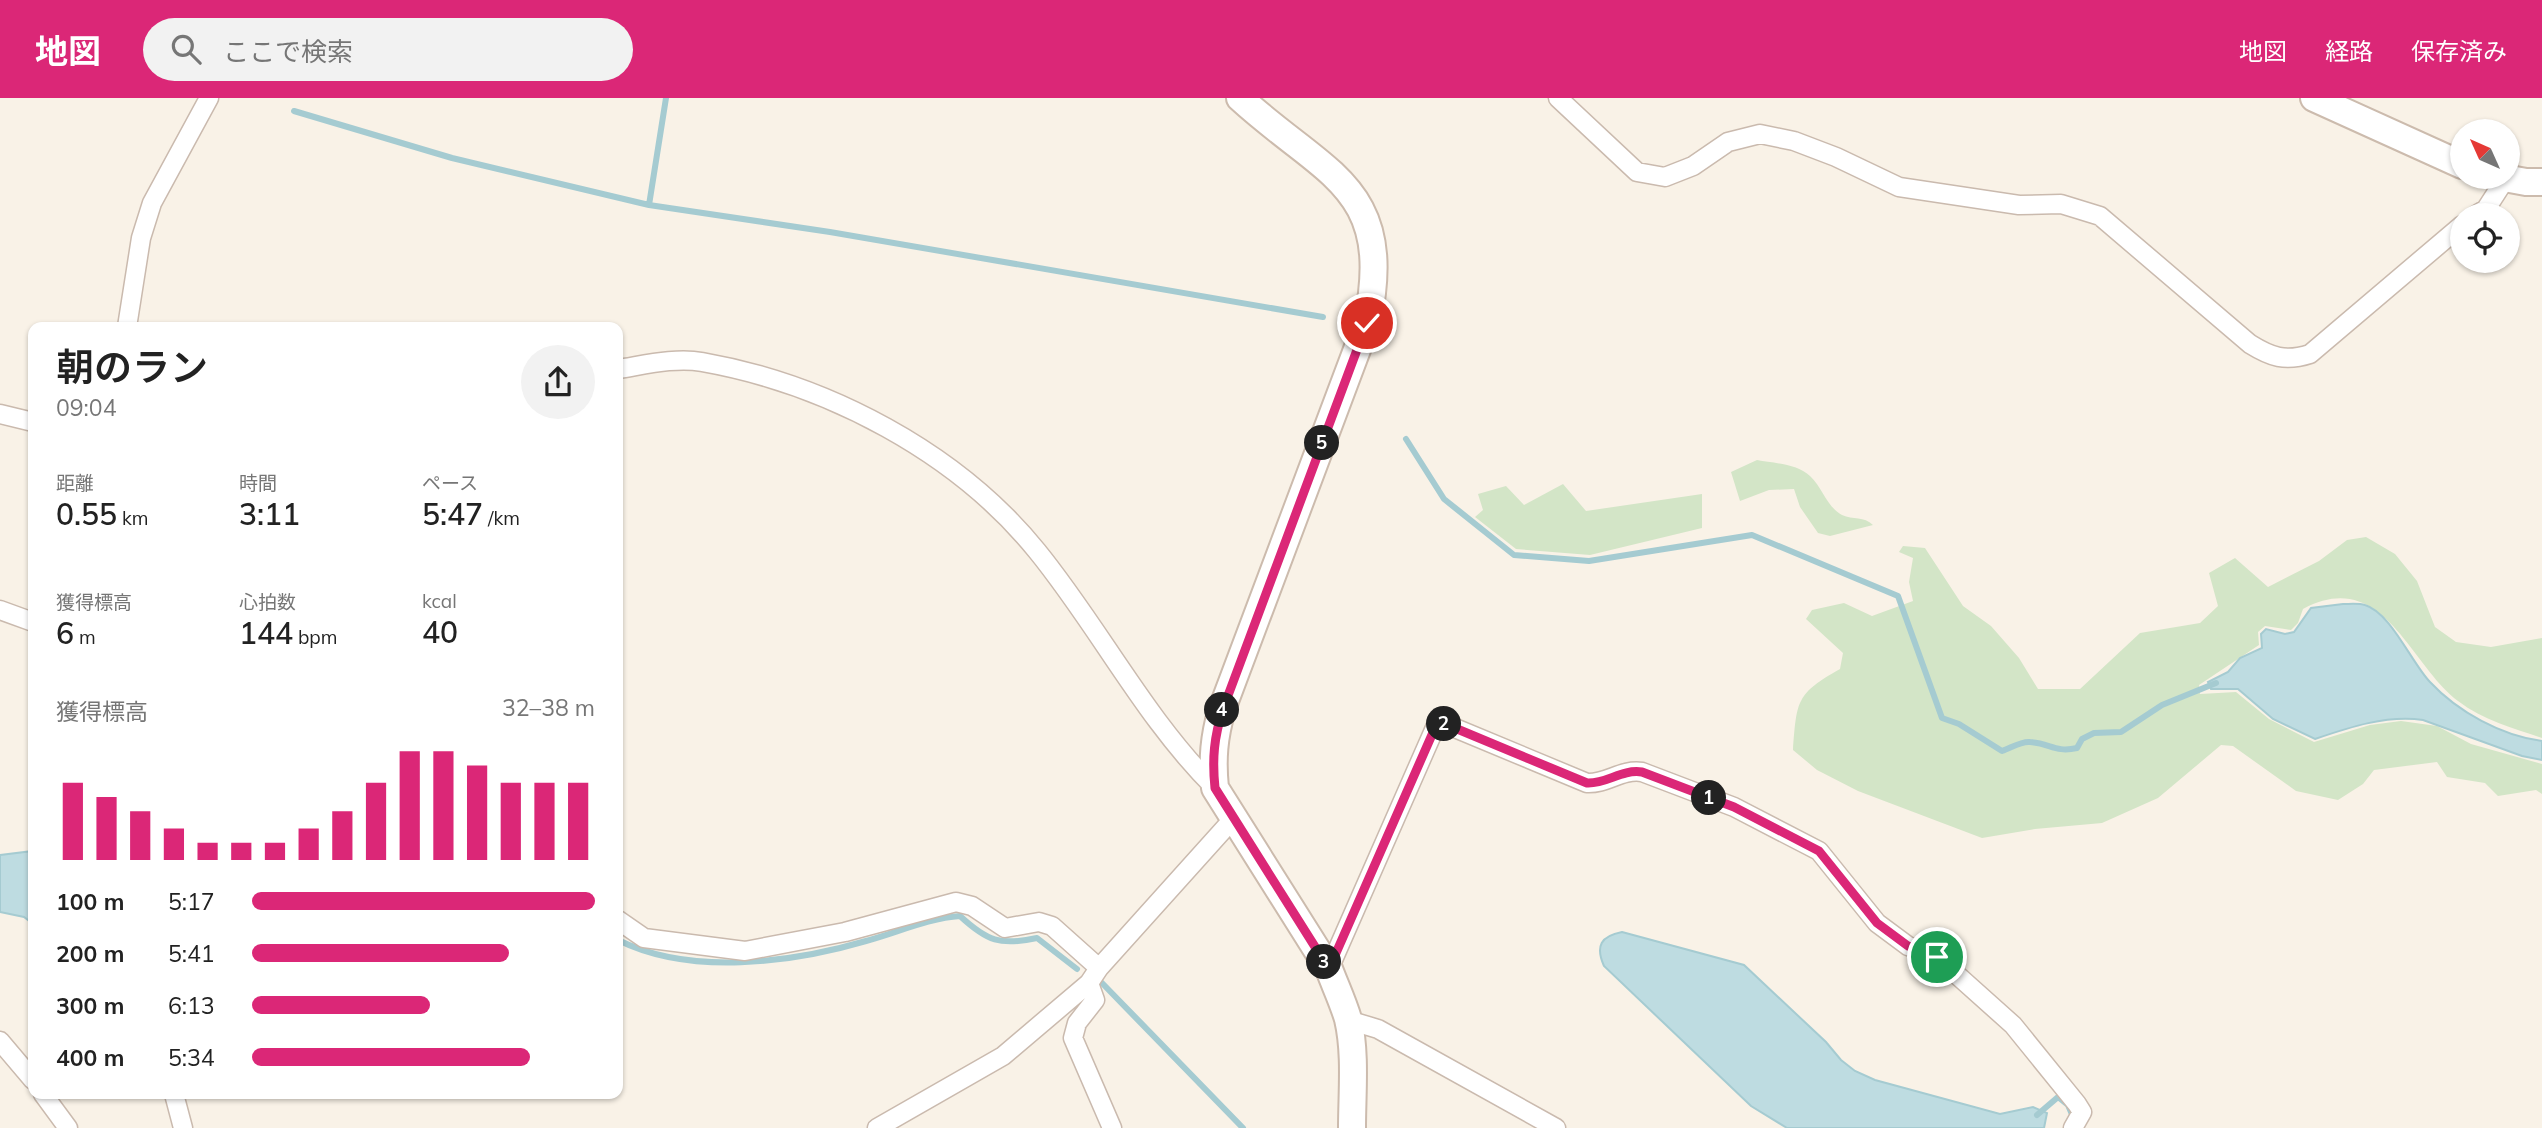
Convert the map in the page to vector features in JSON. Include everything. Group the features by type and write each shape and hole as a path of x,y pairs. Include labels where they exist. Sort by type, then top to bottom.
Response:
{"street":[{"path":"128,322 141,238 152,203 209,98"},
{"path":"1215,788 1212,760 1219,722 1367,323 1375,263 1371,236 1363,215 1340,180 1240,98"},
{"path":"1558,98 1637,172 1665,177 1693,166 1728,142 1760,134 1794,141 1836,157 1899,187 2019,205 2061,204 2100,216 2250,344 2272,357 2294,359 2309,354 2450,235"},
{"path":"2315,98 2450,159"},
{"path":"2520,182 2542,181"},
{"path":"623,369 700,361 831,400 921,449 981,494 1036,549 1094,625 1166,731 1215,788 1329,969 1348,1020 1352,1128"},
{"path":"0,414 28,421"},
{"path":"0,610 28,620"},
{"path":"1329,969 1438,721 1587,783 1597,784 1627,770 1642,772 1734,807 1819,851 1877,923 1908,946 1937,957 2013,1025 2082,1112 2073,1128"},
{"path":"877,1128 1003,1056 1089,984 1099,968 1233,820"},
{"path":"623,923 644,937 745,951 845,932 956,902 972,906 1005,928 1039,922 1052,926 1099,968"},
{"path":"1089,984 1095,1000 1077,1023 1073,1038 1112,1128"},
{"path":"1348,1020 1378,1030 1556,1128"},
{"path":"0,1041 28,1074"},
{"path":"47,1099 68,1128"},
{"path":"175,1099 183,1128"}],"green space":[{"path":"1757,460 1805,472 1828,502 1842,515 1866,520 1873,525 1830,536 1818,533 1800,507 1794,489 1769,490 1740,501 1731,472"},
{"path":"1563,484 1586,511 1702,494 1702,528 1590,555 1516,549 1475,517 1483,510 1478,494 1506,486 1524,505"},
{"path":"2366,537 2395,554 2417,581 2435,627 2456,642 2491,647 2542,638 2542,738 2488,718 2458,701 2441,685 2392,625 2374,609 2354,600 2331,599 2303,609 2298,623 2291,630 2265,626 2258,632 2259,645 2199,685 2200,694 2236,692 2269,719 2314,742 2370,725 2401,721 2437,726 2471,744 2542,764 2542,794 2536,790 2498,796 2485,783 2447,777 2437,762 2374,770 2363,784 2338,800 2296,791 2233,746 2221,745 2158,798 2102,823 2035,829 1982,838 1858,791 1817,770 1793,750 1801,700 1815,685 1840,669 1843,653 1806,619 1812,610 1844,603 1872,616 1913,601 1909,582 1913,558 1899,552 1903,546 1925,548 1963,606 1991,626 2019,658 2038,689 2080,689 2140,633 2200,623 2218,606 2209,573 2235,558 2268,587 2319,561 2347,540"}],"water":[{"path":"2343,604 2365,605 2374,610 2392,628 2430,682 2467,713 2512,734 2542,741 2542,760 2522,756 2423,720 2382,721 2355,726 2315,739 2273,719 2238,689 2211,689 2208,682 2228,672 2240,658 2262,648 2261,634 2266,629 2285,634 2294,632 2311,608"},
{"path":"28,852 28,920 0,912 0,855"},
{"path":"1622,932 1744,965 1855,1071 1875,1080 2000,1114 2033,1107 2047,1113 2044,1128 1787,1128 1751,1106 1604,966 1600,953 1602,943 1609,936"}],"waterway":[{"path":"666,98 649,205 830,232 1323,317"},
{"path":"294,111 452,158 649,205"},
{"path":"1406,439 1444,499 1514,555 1589,561 1752,535 1898,596 1942,718 1959,724 2002,751 2027,742 2058,749 2077,748 2082,739 2094,733 2121,732 2162,705 2216,683"},
{"path":"623,942 646,951 708,962 774,960 837,949 925,923 960,916 978,931 995,939 1013,941 1037,938 1077,969"},
{"path":"1102,983 1243,1128"},
{"path":"2037,1115 2058,1097 2068,1105 2074,1119"}],"route":[{"path":"1367,323 1223,709 1215,735 1212,760 1215,788 1329,969 1438,721 1587,783 1597,784 1627,770 1642,772 1734,807 1819,851 1858,903 1877,923 1908,946 1937,957"}]}
